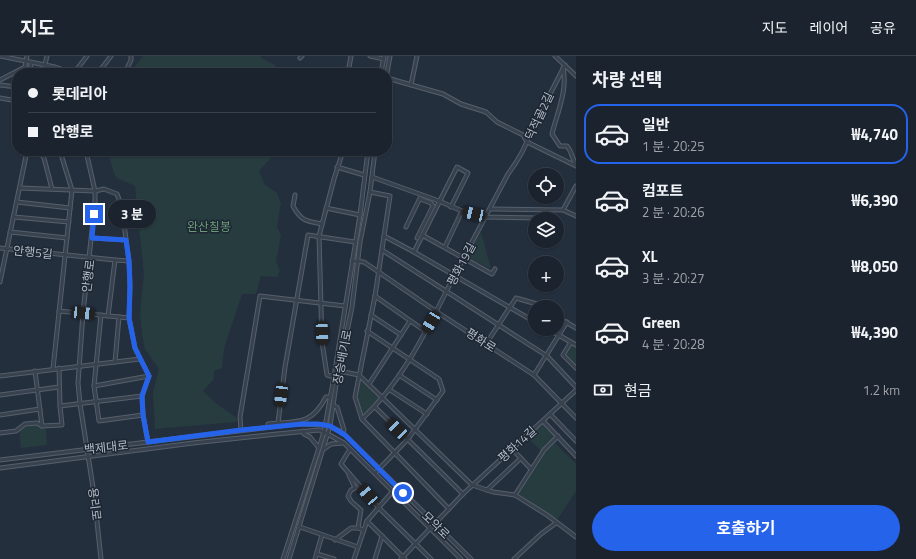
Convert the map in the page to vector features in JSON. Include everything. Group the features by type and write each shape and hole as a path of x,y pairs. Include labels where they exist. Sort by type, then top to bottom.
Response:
{"street":[{"path":"0,56 54,68"},
{"path":"23,68 25,67 27,56"},
{"path":"45,66 47,56"},
{"path":"77,68 87,56"},
{"path":"102,68 111,56"},
{"path":"127,68 131,56"},
{"path":"349,68 351,56"},
{"path":"370,56 384,57 382,68"},
{"path":"388,68 390,56"},
{"path":"411,85 417,56"},
{"path":"555,56 576,76"},
{"path":"31,68 32,63"},
{"path":"564,66 565,76 563,93 552,134 560,146 567,146 571,150 572,157 576,165"},
{"name":"덕적골2길","path":"490,209 527,142 531,131 564,66"},
{"path":"0,80 12,74"},
{"path":"392,79 443,94 461,104 486,112 497,122 523,136 527,142 576,165"},
{"path":"0,85 12,86"},
{"path":"0,98 12,101"},
{"path":"0,282 26,156"},
{"path":"42,156 52,189"},
{"path":"62,156 72,190"},
{"name":"안행로","path":"87,156 95,191 92,238 83,313 81,366 78,383 87,449"},
{"path":"334,377 327,375 322,342 319,236 341,156"},
{"name":"장승배기로","path":"283,559 324,432 360,215 367,156"},
{"name":"장승배기로","path":"289,559 330,426 348,328 374,156"},
{"path":"337,167 364,175"},
{"path":"414,252 457,167 468,173 451,206"},
{"path":"372,177 432,203 433,206 417,238"},
{"path":"563,210 576,186"},
{"path":"20,188 95,191 104,189 117,194 124,224 129,261 129,318 135,348 149,376 142,396 143,415 148,442"},
{"name":"안행5길","path":"53,369 72,190"},
{"path":"370,192 390,196 375,296 355,397 362,419 449,510"},
{"path":"295,195 293,206 300,217 306,221 322,224"},
{"path":"421,197 439,201 462,211 486,217 528,218"},
{"path":"406,227 421,197"},
{"path":"17,202 70,208"},
{"path":"326,208 360,215"},
{"path":"490,209 563,210 576,216"},
{"name":"평화19길","path":"362,419 390,390 400,375 437,312 490,209"},
{"path":"445,247 462,211"},
{"path":"14,217 69,222"},
{"path":"10,232 67,238"},
{"path":"278,423 285,367 308,235 355,242"},
{"path":"422,235 492,274 495,269"},
{"path":"384,236 528,318"},
{"path":"92,238 126,240"},
{"name":"안행5길","path":"0,248 65,256 129,261"},
{"path":"382,250 546,356 576,387"},
{"path":"108,316 115,260"},
{"name":"평화로","path":"352,261 364,262 437,312 534,374 576,418"},
{"path":"241,430 240,417 260,296 345,306"},
{"path":"375,296 425,332"},
{"path":"486,344 516,298 528,302"},
{"path":"59,311 129,318"},
{"path":"101,315 94,386 99,421 143,415"},
{"path":"371,315 401,335"},
{"path":"115,362 119,317"},
{"path":"564,320 576,328"},
{"path":"369,384 410,321"},
{"path":"564,327 567,322"},
{"path":"367,331 439,379 443,391 408,439 375,473"},
{"path":"534,374 559,336 576,345"},
{"path":"571,342 563,355 576,368"},
{"path":"0,376 140,359"},
{"path":"0,433 16,431 25,424 37,423 42,426 62,425 59,368"},
{"path":"35,371 42,426"},
{"path":"339,371 359,375 472,485 487,490 515,495 576,537"},
{"path":"400,375 437,400"},
{"path":"94,386 149,376"},
{"path":"0,395 59,388"},
{"path":"390,390 427,414"},
{"name":"평화14길","path":"403,558 472,485 576,390"},
{"path":"60,406 142,396"},
{"path":"268,427 268,424 303,421 314,415 320,409 326,397 330,397"},
{"path":"334,406 337,407 344,430 342,433"},
{"path":"375,407 463,494"},
{"path":"0,415 40,409"},
{"path":"550,414 576,441"},
{"path":"543,421 576,456"},
{"name":"백제대로","path":"0,460 268,427 307,424 330,426"},
{"name":"모악로","path":"330,426 342,433 471,559"},
{"name":"백제대로","path":"0,468 303,431 319,430 328,434"},
{"path":"303,431 304,434 310,437 319,448"},
{"name":"모악로","path":"328,434 344,443 462,559"},
{"path":"515,495 544,450 558,436"},
{"path":"324,448 331,444 344,443"},
{"path":"512,448 532,469"},
{"name":"용리로","path":"87,449 94,494 101,559"},
{"path":"350,449 340,464 348,471 378,507 431,559"},
{"path":"487,490 521,458"},
{"path":"348,471 355,488 351,490 348,496 351,501 361,510 358,528"},
{"path":"354,559 367,521 393,491"},
{"path":"367,521 403,558"},
{"path":"514,559 556,522"},
{"path":"300,527 358,547"},
{"path":"335,540 351,528 363,530"},
{"path":"315,559 322,535"},
{"path":"376,559 382,536"},
{"path":"317,554 334,559"}],"green space":[{"path":"143,56 261,56 261,58 275,65 276,68 134,68"},
{"name":"완산칠봉","path":"109,156 272,156 259,171 265,185 277,193 281,203 277,227 281,235 276,262 280,270 277,277 261,276 256,294 242,294 224,348 222,368 214,371 214,379 203,391 217,404 237,418 236,422 155,429 153,393 159,369 145,349 142,335 140,312 144,275 135,186 117,178 114,174"},
{"path":"481,232 491,269 467,257"},
{"path":"571,342 576,345 576,368 563,355"},
{"path":"359,375 383,398 362,419 355,397"},
{"path":"543,421 558,436 542,452 526,436"},
{"path":"37,425 46,429 47,445 21,448 19,433 25,427"},
{"path":"555,443 576,464 576,491 557,520 518,494 546,452"}],"route":[{"path":"94,214 92,238 126,240 130,286 129,318 135,348 149,376 142,396 143,415 148,442 296,424 330,426 345,435 403,493"}]}
